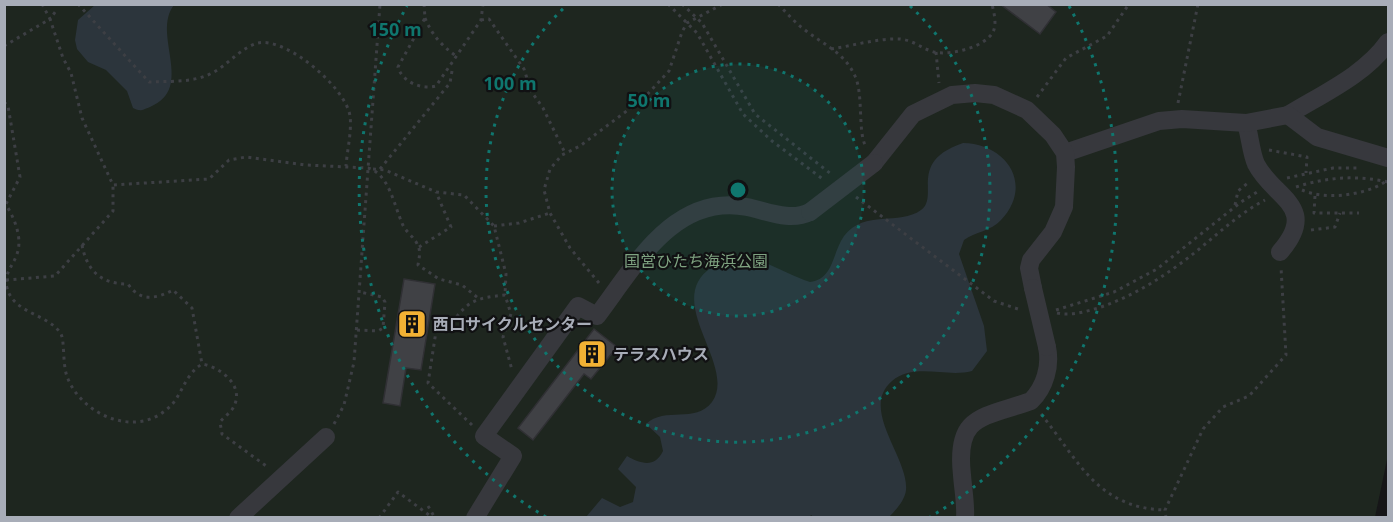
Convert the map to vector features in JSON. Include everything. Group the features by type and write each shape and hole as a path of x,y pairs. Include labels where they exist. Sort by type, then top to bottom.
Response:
{"street":[{"path":"1065,153 1124,131 1159,121 1246,123 1288,115 1358,73 1380,54 1389,42"},
{"path":"475,518 513,456 484,436 578,306 597,316 661,236 699,209 726,204 794,217 810,212 877,160 913,114 952,95 994,95 1027,110 1053,135 1065,153 1067,181 1064,207 1053,232 1031,260 1029,268 1047,347 1048,372 1031,401 982,418 968,428 962,436 960,460 965,518"},
{"path":"1288,115 1317,137 1389,158"},
{"path":"1246,123 1255,161 1271,183 1290,201 1294,214 1293,237 1280,252"},
{"path":"238,518 326,437"}],"path":[{"path":"6,280 55,276 112,211 114,184 82,118 71,73 42,4"},
{"path":"78,4 149,82 198,80 258,43 271,42 294,51 336,90 344,101 350,116 346,166"},
{"path":"326,437 344,405 354,362 380,4"},
{"path":"424,4 425,18 432,33 442,46 456,56"},
{"path":"425,18 401,58 399,71 405,79 427,88 436,86 449,68 481,20 483,4"},
{"path":"668,4 697,33 743,114 772,141 826,180"},
{"path":"682,4 696,17 755,114 836,180"},
{"path":"606,291 570,248 550,213 544,190 550,169 565,153 580,146 644,99 669,71 682,32 687,24 723,4"},
{"path":"778,4 803,29 842,54 855,76 861,97 864,144 877,160"},
{"path":"831,49 895,39 910,40 936,52 966,48 984,41 994,28 992,4"},
{"path":"1027,110 1066,58 1107,36 1129,4"},
{"path":"1174,120 1197,4"},
{"path":"4,46 50,19 56,11"},
{"path":"481,20 489,19 524,69 531,91 543,108 565,153"},
{"path":"936,52 940,90"},
{"path":"380,169 450,83 452,71 449,68"},
{"path":"4,102 8,106 20,177 5,203 19,233 20,244 6,280 10,296 35,316 53,324 63,337 65,369 79,398 96,412 116,420 137,423 154,419 168,410 191,371 202,364 221,370 234,387 234,407 220,422 222,434 283,478"},
{"path":"114,184 209,179 229,160 246,157 306,165 368,168 373,170 386,184 402,224 419,247 418,265 439,279 462,285 478,298"},
{"path":"373,170 380,169 436,192 464,195 494,226 506,274 504,295 511,314 503,338 510,367 514,372"},
{"path":"1298,187 1316,196 1358,192 1375,188 1386,182"},
{"path":"419,247 451,227 436,192"},
{"path":"1316,196 1314,213 1359,213"},
{"path":"862,201 994,301 1016,308"},
{"path":"494,226 519,223 550,213"},
{"path":"1293,237 1314,228 1335,227 1340,213"},
{"path":"1203,232 1157,269 1114,292 1051,312 1064,315 1078,314 1123,298 1168,273 1210,239"},
{"path":"82,245 84,258 91,270 101,279 113,284 128,284 133,291 148,298 157,298 173,290 192,308 202,364"},
{"path":"1167,518 1165,510 1203,429 1223,407 1249,396 1286,355 1280,252"},
{"path":"357,330 378,331 383,328 386,302 382,297 360,292"},
{"path":"473,426 428,382 437,326 452,323 461,310 478,298 504,295"},
{"path":"1031,401 1084,474 1107,494 1144,510 1165,510"},
{"path":"379,518 398,492 434,518"},
{"path":"428,506 434,518"}],"green space":[{"name":"国営ひたち海浜公園","path":"4,5 1388,5 1388,455 1375,517 5,517"}],"shaded area":[{"path":"95,5 174,5 168,17 167,30 172,74 170,87 163,98 150,107 143,110 133,108 127,91 106,70 88,62 77,49 75,40 78,20"},
{"path":"963,143 979,145 1003,159 1011,169 1015,181 1015,193 1011,207 993,227 964,240 959,254 984,326 987,351 972,371 962,373 910,372 892,381 883,392 881,405 883,419 905,477 906,490 902,501 889,517 815,518 811,515 809,518 586,517 602,498 620,507 633,502 636,487 618,469 627,456 647,463 656,460 663,451 660,437 646,424 662,416 697,412 705,409 712,402 717,387 716,370 696,315 694,297 698,281 712,267 734,258 751,258 810,282 818,280 828,271 840,243 852,228 872,220 903,217 921,210 926,204 928,178 935,160 946,151"}],"building":[{"path":"1000,4 1046,4 1056,12 1040,34"},
{"name":"西口サイクルセンター","path":"404,279 435,284 421,370 406,368 400,406 383,403"},
{"path":"594,329 617,347 591,379 584,374 533,440 518,428"}],"place":[{"name":"西口サイクルセンター","path":"412,324"},
{"name":"テラスハウス","path":"592,354"}]}
